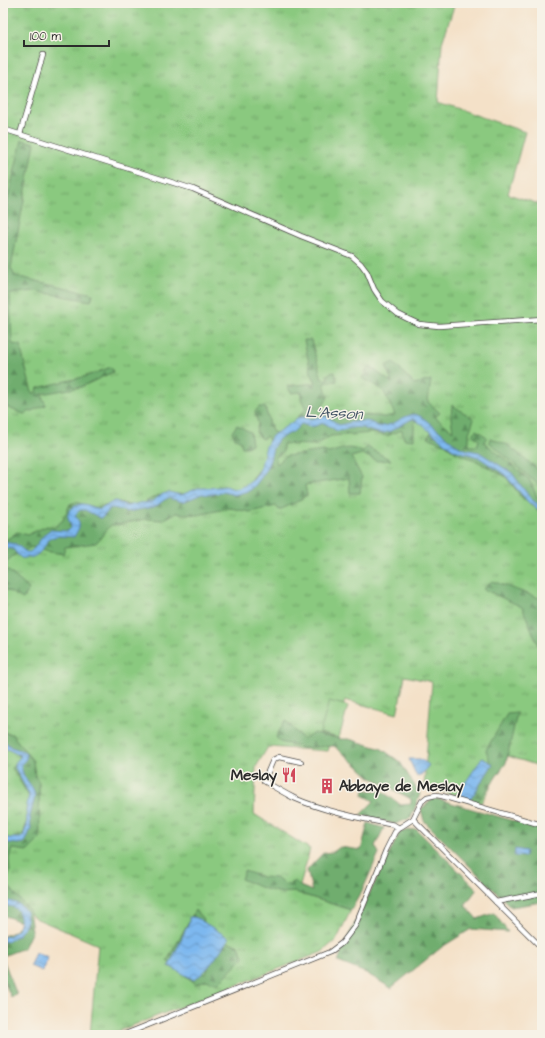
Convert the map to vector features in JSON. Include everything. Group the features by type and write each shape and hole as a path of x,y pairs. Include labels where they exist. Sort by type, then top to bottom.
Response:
{"street":[{"path":"20,134 43,55"},
{"path":"3,129 193,189 301,236 352,256 367,272 374,289 382,301 398,314 419,324 439,326 542,319"},
{"path":"301,762 279,757 273,760 264,782 294,798 314,805 342,814 394,825 399,828"},
{"path":"123,1035 330,952 342,943 355,926 386,850 395,832 412,819 422,801 427,797 436,795 442,796 542,825"},
{"path":"412,819 542,948"},
{"path":"496,902 542,893"}],"green space":[{"path":"3,3 455,3 442,43 438,102 525,132 508,194 542,205 542,767 508,756 481,803 424,786 432,682 405,676 397,714 345,700 328,751 268,747 256,767 254,814 310,849 298,893 351,910 337,939 322,952 108,1035 90,1035 98,945 35,918 3,890"},
{"path":"22,140 35,143 11,268 15,276 93,294 91,301 34,291 10,294 12,344 20,345 31,389 34,394 38,388 87,376 111,367 113,372 81,387 41,394 46,405 24,414 3,406 3,218"},
{"path":"304,340 311,340 322,379 328,379 328,374 335,372 337,381 324,383 328,397 321,410 384,417 395,415 383,390 362,378 369,366 392,383 386,366 393,362 414,384 431,380 428,402 440,413 435,417 453,431 451,418 452,405 474,419 469,433 469,446 477,446 479,440 473,435 476,430 487,437 484,442 529,479 538,499 542,500 542,513 523,499 506,477 475,460 456,453 445,444 428,437 432,431 418,420 414,423 414,440 404,439 402,430 387,436 373,433 331,436 315,445 283,444 283,452 275,457 277,464 286,456 323,451 329,453 346,448 362,452 367,447 391,460 377,461 362,454 351,457 362,477 360,493 350,493 349,478 305,485 307,495 295,503 279,510 276,506 250,512 230,508 198,515 176,513 162,520 146,519 111,525 96,543 65,547 63,554 32,547 14,555 3,565 3,541 17,532 27,535 47,526 54,528 63,520 70,504 76,502 94,508 119,502 136,507 156,496 246,489 262,465 270,444 267,436 262,439 256,432 258,424 255,412 259,407 265,407 272,431 279,435 306,409 301,399 301,392 291,393 287,386 316,383 311,373"},
{"path":"237,425 250,432 252,444 247,447 242,447 240,440 235,438 232,432"},
{"path":"490,438 508,445 542,473 542,488 489,442"},
{"path":"3,566 29,589 23,599 3,588"},
{"path":"492,581 542,599 541,652 522,607 483,589"},
{"path":"329,701 348,706 339,738 320,733"},
{"path":"517,713 506,763 477,803 462,799 490,762 486,750 507,714"},
{"path":"285,720 303,739 314,733 341,739 349,739 382,749 400,762 420,794 411,818 395,824 360,815 374,801 363,795 364,790 382,791 401,805 411,804 411,799 370,777 334,746 303,748 280,742 276,737"},
{"path":"3,729 6,733 12,734 33,761 35,775 39,782 40,839 28,851 12,849 9,859 10,872 6,883 29,910 32,931 24,948 3,956 3,936 14,932 21,922 3,915 3,844 24,833 31,800 12,768 22,759 10,746 3,742"},
{"path":"434,798 542,829 542,902 511,907 424,821 421,809"},
{"path":"368,823 384,828 375,846 379,853 363,889 351,910 295,892 281,893 262,888 241,879 244,871 263,877 276,878 286,885 295,881 300,886 312,891 307,870 323,853 333,852 340,847 361,850"},
{"path":"416,829 477,889 465,905 477,919 494,913 508,932 471,929 442,947 391,988 366,973 338,962 343,947 400,832"},
{"path":"195,910 204,920 189,969 206,974 212,957 227,941 239,946 244,957 218,984 206,980 196,984 167,961"},
{"path":"3,959 17,995 11,997 3,979"}],"water":[{"path":"415,414 422,417 458,446 464,449 479,452 512,473 531,499 542,507 542,512 529,503 504,474 478,457 454,450 413,419 391,431 384,433 362,428 337,431 324,423 311,427 301,424 293,432 278,440 273,448 264,474 249,491 234,495 223,492 210,495 202,494 183,502 168,498 154,507 127,512 111,508 102,518 85,510 80,510 75,515 79,521 79,526 74,537 58,536 50,538 40,552 34,557 21,558 13,549 3,548 3,542 16,544 26,552 30,552 50,530 67,531 71,527 68,514 72,508 79,504 87,505 99,510 114,501 127,506 151,502 169,492 181,495 198,488 226,486 237,489 254,479 260,469 266,446 272,436 300,417 310,419 325,416 339,425 363,421 370,422 377,426 386,426 406,416"},
{"path":"3,739 11,747 23,751 27,755 21,767 24,776 34,792 35,797 30,816 31,828 24,843 3,843 3,838 21,838 23,836 27,825 26,810 29,794 15,768 15,763 21,756 3,747"},
{"path":"482,758 493,764 470,800 457,795"},
{"path":"409,759 420,759 429,765 422,774 417,777"},
{"path":"515,849 526,851 525,857 514,856"},
{"path":"3,899 21,906 25,910 27,919 24,929 20,933 11,940 3,942 3,937 11,935 17,930 20,923 20,918 17,909 3,906"},
{"path":"189,917 197,918 229,938 209,966 194,980 169,966 189,922"},
{"path":"35,952 48,957 42,971 30,966"}],"place":[{"name":"Meslay","path":"289,775"},
{"name":"Abbaye de Meslay","path":"327,786"}],"water label":[{"name":"L'Asson","path":"334,413"}]}
